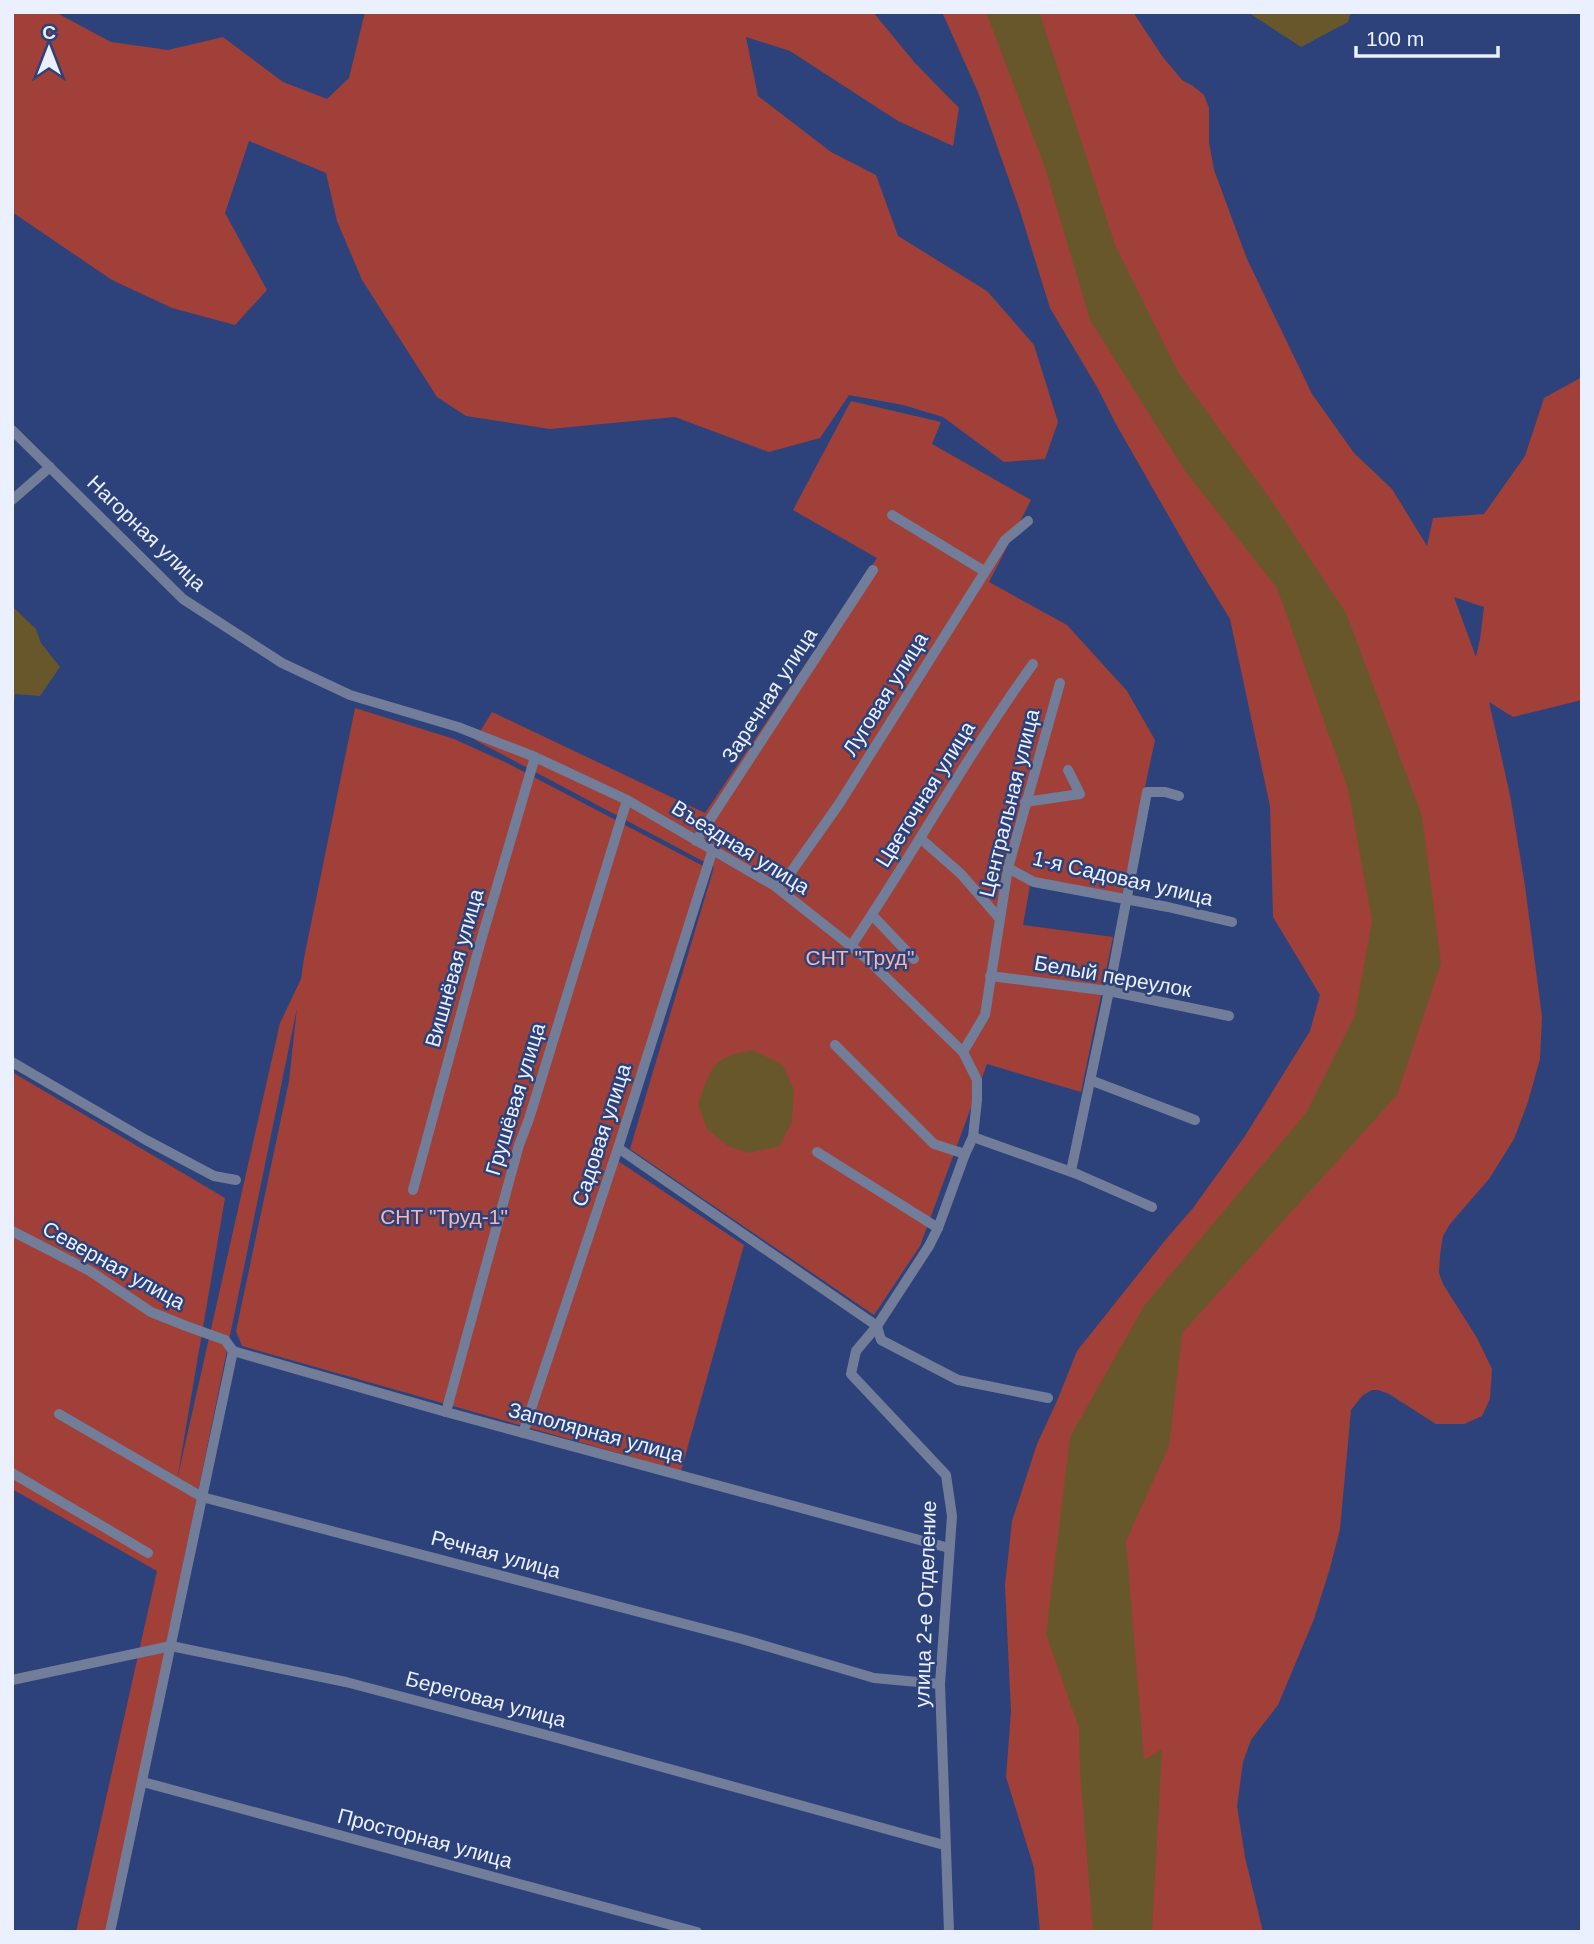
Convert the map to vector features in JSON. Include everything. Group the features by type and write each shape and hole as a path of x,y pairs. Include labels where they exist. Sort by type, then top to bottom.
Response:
{"street":[{"name":"Нагорная улица","path":"12,430 183,599 282,663 352,696 458,727 498,744"},
{"path":"12,500 50,467"},
{"path":"892,515 984,571"},
{"name":"Луговая улица","path":"775,886 791,872 839,804 1005,540 1028,521"},
{"name":"Заречная улица","path":"696,841 873,570"},
{"name":"Цветочная улица","path":"851,946 999,711 1033,664"},
{"name":"Центральная улица","path":"963,1052 985,1015 1008,868 1060,683"},
{"name":"Въездная улица","path":"498,744 535,757 627,800 713,849 775,886 866,958 963,1052 977,1080 973,1137"},
{"name":"Вишнёвая улица","path":"413,1190 480,944 535,757"},
{"path":"1025,802 1080,794 1068,770"},
{"path":"1071,1171 1147,792 1165,792 1179,796"},
{"name":"Грушёвая улица","path":"446,1412 519,1145 627,800"},
{"path":"920,838 961,874 1000,919"},
{"name":"Садовая улица","path":"523,1433 618,1148 713,849"},
{"name":"1-я Садовая улица","path":"1008,868 1034,882 1232,922"},
{"path":"872,915 914,959"},
{"name":"Белый переулок","path":"990,976 1109,991 1228,1016"},
{"path":"835,1045 934,1144 965,1154"},
{"path":"12,1062 214,1176 236,1180"},
{"path":"1090,1080 1195,1120"},
{"path":"973,1137 1071,1171 1152,1206"},
{"name":"улица 2-е Отделение","path":"949,1932 940,1684 952,1516 946,1475 851,1374 856,1351 877,1326 929,1246 973,1137"},
{"path":"618,1148 877,1326 881,1340 958,1380 1048,1398"},
{"path":"817,1152 938,1228"},
{"name":"Северная улица","path":"12,1231 89,1272 151,1312 225,1340 233,1351"},
{"path":"110,1932 233,1351"},
{"name":"Заполярная улица","path":"233,1351 446,1412 948,1548"},
{"name":"Речная улица","path":"59,1414 202,1497 742,1639 874,1678 940,1684"},
{"path":"12,1473 148,1553"},
{"name":"Береговая улица","path":"12,1680 171,1646 359,1685 944,1845"},
{"name":"Просторная улица","path":"142,1782 697,1932"}],"green space":[{"path":"12,12 55,12 111,42 168,50 223,37 283,82 327,99 349,78 365,12 873,12 915,63 959,108 953,146 898,121 790,51 746,37 758,96 831,152 876,175 898,236 987,291 1034,345 1058,422 1045,459 1004,462 943,417 903,405 849,395 820,438 769,452 675,417 550,429 466,416 437,397 362,280 337,221 326,173 249,141 225,213 267,290 235,325 172,308 112,280 12,212"},
{"path":"942,12 1133,12 1162,56 1182,80 1204,95 1209,108 1209,142 1214,170 1247,259 1312,394 1354,453 1392,489 1427,546 1433,518 1484,514 1525,456 1544,398 1582,377 1582,700 1513,717 1489,702 1510,795 1542,1017 1540,1059 1514,1139 1489,1179 1450,1224 1443,1236 1440,1255 1439,1273 1443,1284 1477,1338 1492,1369 1490,1399 1482,1416 1464,1424 1436,1424 1389,1394 1378,1390 1363,1395 1351,1410 1340,1529 1330,1568 1314,1619 1278,1705 1251,1740 1243,1762 1237,1806 1245,1857 1263,1932 1040,1932 1034,1868 1006,1777 1011,1712 1005,1585 1012,1521 1037,1444 1077,1351 1193,1208 1245,1136 1310,1031 1320,995 1273,917 1270,806 1230,619 1050,308 1019,208 978,92","holes":["1454,597 1484,607 1480,639 1476,657"]},
{"name":"СНТ \"Труд\"","path":"851,401 941,422 932,444 1031,500 989,582 1067,625 1127,691 1155,740 1122,894 1031,880 1023,925 1113,937 1081,1092 987,1064 920,1246 874,1315 630,1149 714,867 475,740 492,712 705,813 877,558 793,510"},
{"name":"СНТ \"Труд-1\"","path":"355,708 454,739 507,763 703,866 615,1159 744,1245 681,1471 242,1346 236,1331 289,1081 297,1008 108,1932 76,1932 157,1571 12,1489 12,1072 225,1198 177,1480 280,1023 301,979"}],"shaded area":[{"path":"986,12 1040,14 1115,245 1178,372 1271,500 1346,613 1422,816 1441,963 1397,1095 1182,1333 1169,1446 1126,1541 1144,1760 1162,1749 1152,1932 1093,1932 1079,1728 1046,1634 1070,1437 1144,1306 1306,1113 1355,1015 1372,921 1348,789 1277,588 1185,471 1090,320 1044,165"},
{"path":"1351,12 1348,22 1301,47 1249,13"},
{"path":"12,606 36,629 41,643 60,667 40,696 15,694 12,719"},
{"path":"753,1050 783,1065 794,1090 792,1122 779,1146 749,1153 728,1146 707,1129 698,1104 715,1066 728,1056"}]}
